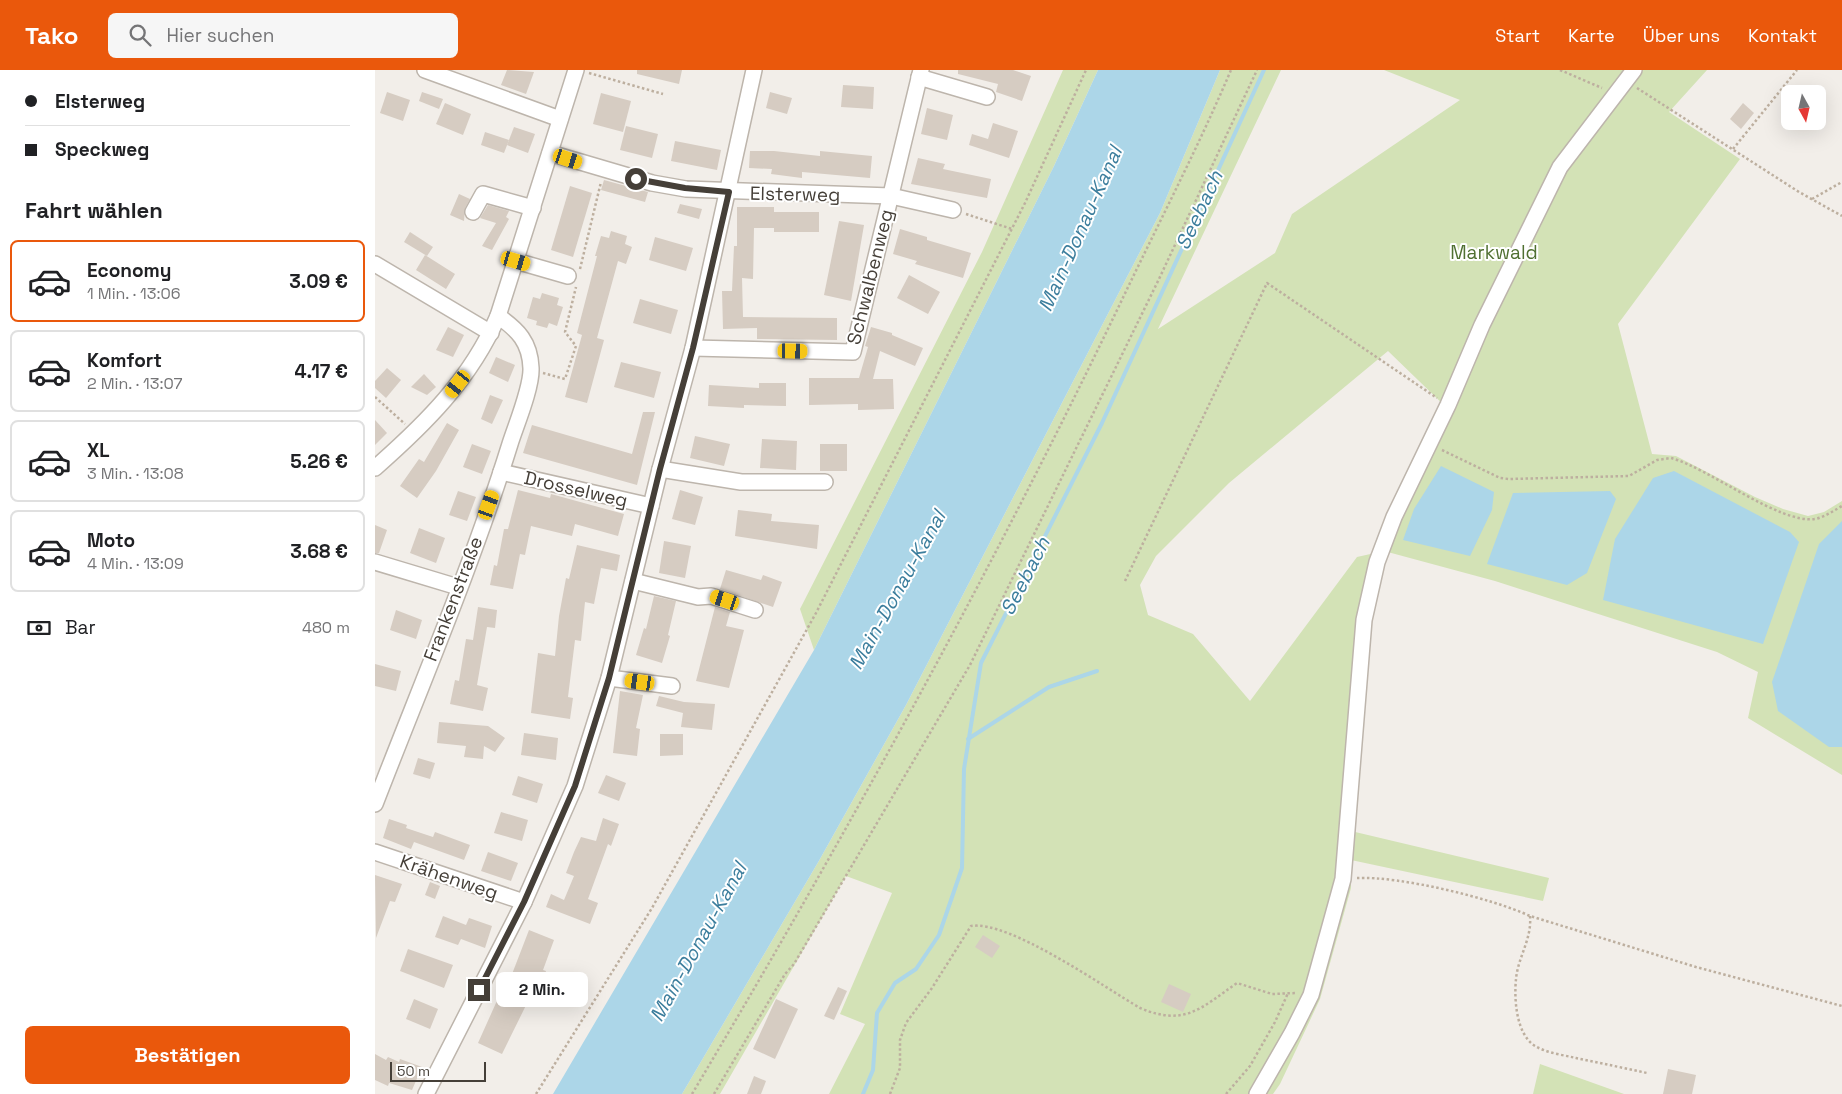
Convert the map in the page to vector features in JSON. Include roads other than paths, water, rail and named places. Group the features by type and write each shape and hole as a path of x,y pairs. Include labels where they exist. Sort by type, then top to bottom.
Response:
{"street":[{"path":"425,70 560,119"},
{"path":"426,1094 524,902 575,786 609,678 660,469 693,348 729,192 754,70"},
{"path":"375,468 437,412 469,370 491,334 560,119 581,71"},
{"name":"Schwalbenweg","path":"693,348 853,352 920,74 987,97"},
{"path":"1257,1094 1292,1033 1311,995 1343,879 1364,620 1377,562 1391,526 1448,405 1482,325 1560,167 1629,75"},
{"name":"Elsterweg","path":"550,154 652,184 729,192 891,196 953,210"},
{"path":"473,212 483,194 533,208"},
{"path":"516,261 574,279"},
{"path":"375,264 491,334"},
{"name":"Frankenstraße","path":"375,804 501,472 531,369 527,343 514,327 498,316"},
{"path":"660,469 741,482 825,482"},
{"name":"Drosselweg","path":"501,472 651,506"},
{"path":"375,562 458,587"},
{"path":"633,581 698,597 711,596 755,610"},
{"path":"609,678 672,686"},
{"name":"Krähenweg","path":"375,852 524,902"}],"water":[{"name":"Main-Donau-Kanal","path":"1098,70 1220,70 1160,213 906,705 820,859 682,1094 553,1094 814,650 1054,166"},
{"path":"1441,466 1494,492 1492,510 1470,556 1403,540 1414,509"},
{"path":"1674,471 1790,532 1799,542 1763,644 1603,600 1615,539 1653,478"},
{"path":"1610,491 1616,499 1587,573 1567,585 1487,564 1513,493"},
{"path":"1842,521 1842,747 1829,747 1778,711 1772,682 1819,544"}],"waterway":[{"name":"Seebach","path":"863,1094 873,1070 877,1013 895,983 916,969 939,935 962,868 964,769 981,663 1102,423 1264,70"},
{"path":"968,739 1049,687 1097,671"}],"park label":[{"name":"Markwald","path":"1494,252"}]}
